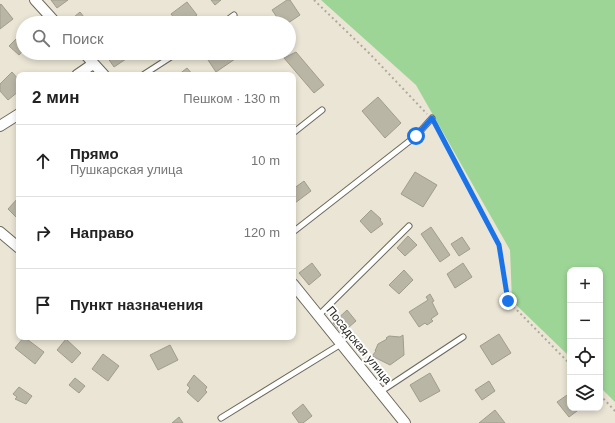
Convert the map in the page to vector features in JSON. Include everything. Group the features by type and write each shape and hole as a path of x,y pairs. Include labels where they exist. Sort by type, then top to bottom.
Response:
{"street":[{"path":"35,0 50,16"},
{"path":"90,60 101,72"},
{"path":"81,72 93,64"},
{"path":"0,126 16,116"},
{"path":"0,232 16,245"},
{"name":"Посадская улица","path":"296,288 405,423"}],"lane":[{"path":"148,72 166,60"},
{"path":"296,131 322,110"},
{"path":"296,230 416,136 432,118"},
{"path":"318,315 409,226"},
{"path":"380,392 463,337"},
{"path":"221,418 341,344"}],"path":[{"path":"314,0 370,54 432,118 499,245 508,301 567,361"},
{"path":"603,398 615,411"}],"green space":[{"path":"321,0 615,0 615,402 603,390 603,267 567,267 567,354 512,301 510,250 416,85"}],"building":[{"path":"51,0 68,0 57,8"},
{"path":"211,0 221,0 215,5"},
{"path":"287,0 290,0 300,15 296,18 296,16 276,16 272,10"},
{"path":"187,2 197,15 173,16 171,14"},
{"path":"1,4 13,19 0,29 0,5"},
{"path":"80,12 83,16 75,16"},
{"path":"16,39 16,52 9,46"},
{"path":"296,52 324,85 314,93 286,60 296,60"},
{"path":"109,60 124,60 114,67"},
{"path":"208,60 234,60 216,72"},
{"path":"187,68 190,72 182,72"},
{"path":"12,72 16,77 16,93 8,100 0,91 0,84"},
{"path":"378,97 401,123 385,138 362,111"},
{"path":"415,172 437,185 423,207 401,194"},
{"path":"304,181 311,191 296,202 296,187"},
{"path":"16,200 16,217 8,209"},
{"path":"371,210 381,219 380,220 383,224 371,233 360,221"},
{"path":"431,227 450,255 440,262 421,234"},
{"path":"408,236 417,245 405,256 397,248"},
{"path":"462,237 470,249 459,256 451,244"},
{"path":"312,263 321,275 309,285 299,273"},
{"path":"463,263 472,277 455,288 447,274"},
{"path":"404,270 413,280 399,294 389,285"},
{"path":"430,294 438,314 431,319 433,321 427,325 425,323 419,327 409,312 428,300 426,297"},
{"path":"347,310 356,321 342,333 333,323"},
{"path":"499,334 511,353 492,365 480,346"},
{"path":"403,335 404,355 390,365 372,356 376,351 378,344 387,339 386,338 389,336 400,337"},
{"path":"22,340 28,340 44,352 35,364 15,348"},
{"path":"65,340 67,340 81,353 72,363 57,350"},
{"path":"170,345 178,360 158,370 150,355"},
{"path":"103,354 119,366 108,381 92,369"},
{"path":"430,373 440,391 420,402 410,385"},
{"path":"194,375 207,387 205,390 207,392 198,402 187,392 190,388 187,385"},
{"path":"75,378 85,386 79,393 69,385"},
{"path":"489,381 495,391 482,400 475,390"},
{"path":"19,387 32,396 26,404 15,399 17,397 13,394"},
{"path":"567,395 567,411 577,411 569,417 557,402"},
{"path":"303,404 312,416 303,423 299,423 292,413"},
{"path":"495,410 505,423 479,423"},
{"path":"179,417 183,423 172,423"}],"route":[{"path":"416,136 432,118 499,245 508,301"}]}
